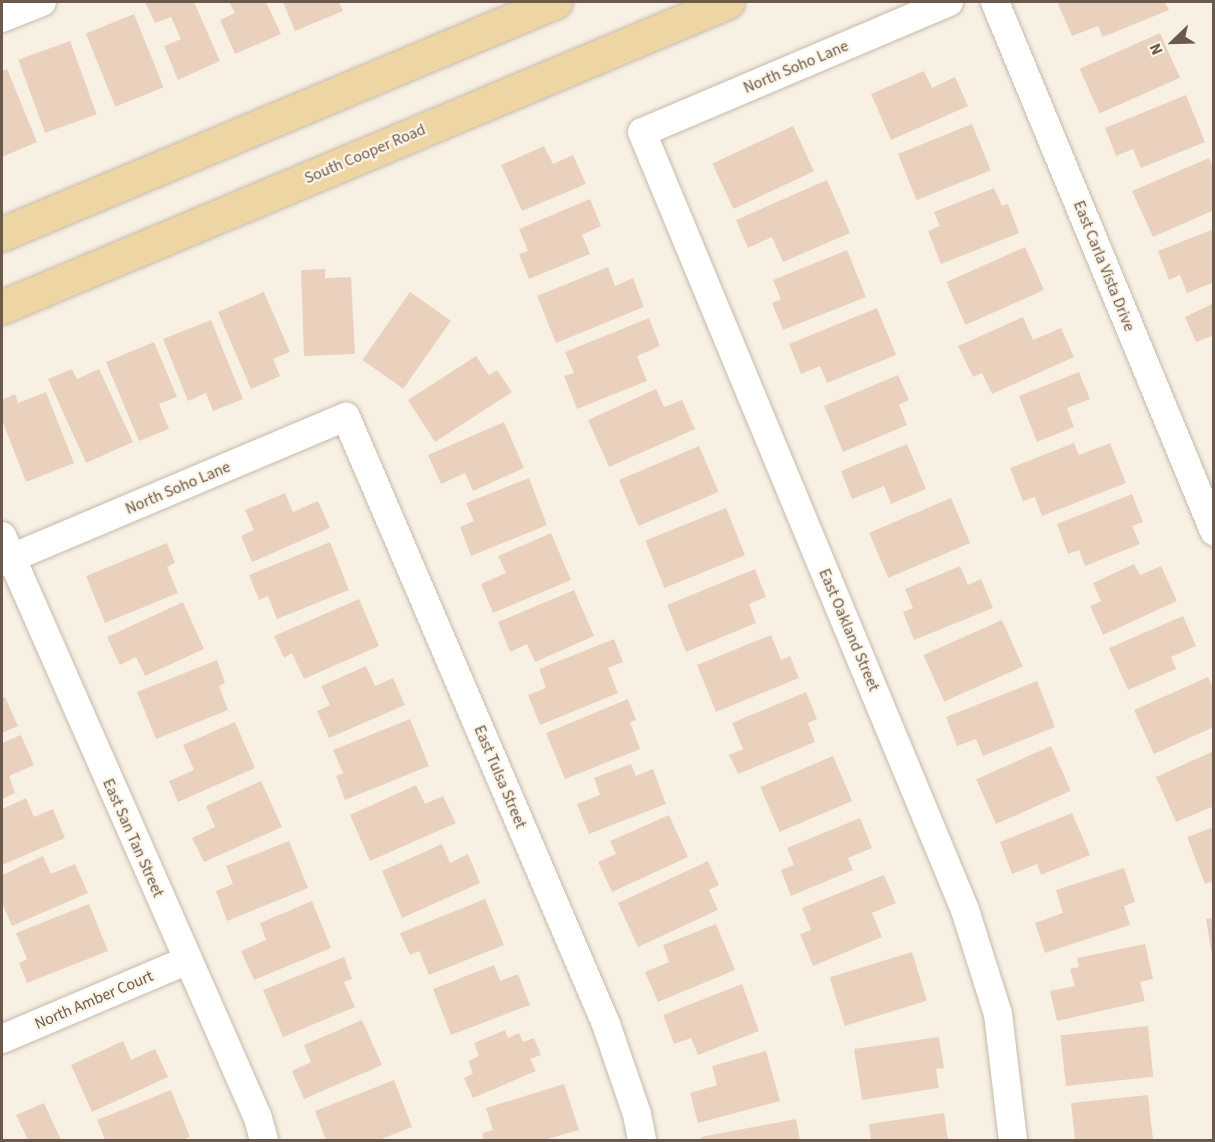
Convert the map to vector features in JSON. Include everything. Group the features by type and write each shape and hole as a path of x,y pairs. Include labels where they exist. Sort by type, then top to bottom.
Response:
{"main road":[{"path":"2,234 555,2"},
{"name":"South Cooper Road","path":"2,307 729,2"}],"street":[{"path":"2,18 42,2"},
{"name":"North Soho Lane","path":"642,132 949,2"},
{"name":"East Carla Vista Drive","path":"995,2 1214,531"},
{"name":"East Oakland Street","path":"642,132 965,910 998,1014 1013,1140"},
{"name":"North Soho Lane","path":"4,552 346,417"},
{"name":"East Tulsa Street","path":"346,417 606,1024 642,1140"},
{"name":"East San Tan Street","path":"4,552 258,1118 264,1140"},
{"name":"North Amber Court","path":"2,1039 186,961"}],"building":[{"path":"145,2 194,2 220,61 178,80 164,46 181,39 171,17 155,23"},
{"path":"229,2 266,2 281,34 235,54 220,20 235,13"},
{"path":"283,2 339,2 343,11 295,31"},
{"path":"1064,2 1165,2 1169,10 1103,37 1098,26 1072,36 1058,4"},
{"path":"134,14 164,87 115,107 86,33"},
{"path":"1160,33 1180,78 1100,114 1080,69"},
{"path":"70,41 97,114 45,133 18,60"},
{"path":"7,69 37,142 2,157 2,71"},
{"path":"924,71 932,88 955,77 968,106 891,140 871,94"},
{"path":"1186,95 1205,142 1141,168 1133,149 1116,156 1105,128"},
{"path":"972,124 991,170 917,200 898,154"},
{"path":"793,126 814,171 733,209 712,164"},
{"path":"544,146 553,164 573,155 586,184 522,211 501,165"},
{"path":"1209,158 1214,169 1214,210 1153,237 1132,191"},
{"path":"827,180 850,233 783,262 772,237 748,248 736,220"},
{"path":"994,188 1002,206 1008,204 1019,233 941,264 928,231 940,226 934,212"},
{"path":"590,199 601,226 582,235 590,254 529,279 519,254 528,251 519,229"},
{"path":"1214,229 1214,282 1187,293 1180,275 1169,280 1158,251"},
{"path":"1025,247 1044,290 966,325 946,282"},
{"path":"847,250 866,297 783,330 772,303 781,299 773,280"},
{"path":"608,267 615,286 633,278 644,307 556,343 537,296"},
{"path":"325,269 325,278 351,277 355,354 304,356 301,270"},
{"path":"264,292 290,352 273,359 280,376 251,389 218,312"},
{"path":"410,292 451,321 403,389 362,360"},
{"path":"1214,303 1214,335 1196,342 1185,317"},
{"path":"877,308 896,355 827,383 820,366 801,374 789,344"},
{"path":"1023,317 1033,340 1061,328 1074,357 992,394 982,373 973,377 958,346"},
{"path":"649,318 660,346 637,356 647,381 577,409 564,376 574,373 565,352"},
{"path":"211,320 243,399 213,411 206,393 188,401 163,339"},
{"path":"154,342 177,397 159,404 169,429 139,441 106,362"},
{"path":"476,356 489,375 497,370 512,392 435,442 408,400"},
{"path":"72,369 77,379 99,369 133,442 86,463 48,379"},
{"path":"1079,372 1090,399 1067,408 1074,427 1037,442 1019,396"},
{"path":"898,375 909,400 899,405 907,425 843,452 824,406"},
{"path":"656,389 664,407 682,400 695,429 609,467 588,420"},
{"path":"46,392 74,463 26,482 2,420 2,400 15,394 18,403"},
{"path":"504,422 524,468 473,491 465,473 441,484 428,455"},
{"path":"1074,443 1079,455 1110,443 1126,483 1042,516 1035,497 1023,501 1010,468"},
{"path":"907,444 926,489 891,504 884,486 852,499 841,471"},
{"path":"699,446 719,492 638,526 619,480"},
{"path":"529,478 547,525 471,556 460,527 474,521 466,503"},
{"path":"285,493 293,512 318,501 330,528 252,562 241,536 254,530 245,510"},
{"path":"1132,494 1143,522 1132,526 1140,544 1085,566 1079,550 1068,554 1057,524"},
{"path":"951,498 970,543 888,578 869,533"},
{"path":"726,508 745,555 664,588 645,541"},
{"path":"551,533 571,580 493,613 481,584 506,573 498,556"},
{"path":"330,542 349,590 277,619 268,596 259,600 249,575"},
{"path":"167,543 175,563 167,567 178,593 105,623 86,576"},
{"path":"1134,564 1140,575 1161,566 1177,601 1103,635 1090,606 1101,601 1093,583"},
{"path":"960,566 968,585 981,579 993,608 914,640 903,612 913,608 905,589"},
{"path":"755,569 766,597 749,604 756,623 686,652 667,605"},
{"path":"574,590 594,636 535,662 527,644 510,652 498,622"},
{"path":"359,599 379,646 304,679 292,653 284,658 274,636"},
{"path":"183,602 204,649 145,676 136,657 120,665 107,637"},
{"path":"1183,616 1196,646 1171,657 1176,669 1128,690 1109,648"},
{"path":"1002,620 1023,667 944,702 923,655"},
{"path":"771,635 781,660 790,656 799,678 716,712 697,665"},
{"path":"614,639 623,662 608,668 618,693 540,725 528,695 546,688 539,669"},
{"path":"217,660 225,683 219,686 228,710 156,739 137,692"},
{"path":"366,666 375,686 393,678 405,705 329,738 317,711 330,705 321,686"},
{"path":"1208,677 1214,689 1214,727 1154,754 1134,710"},
{"path":"1037,681 1055,727 983,756 976,739 957,746 946,717"},
{"path":"806,692 817,719 808,723 815,742 738,774 729,755 743,749 732,723"},
{"path":"5,697 18,726 2,733 2,698"},
{"path":"628,699 636,720 630,722 640,749 565,779 546,733"},
{"path":"410,719 429,766 345,800 336,776 343,773 333,750"},
{"path":"235,722 255,768 178,802 169,781 194,770 183,745"},
{"path":"21,735 34,765 9,776 15,793 2,799 2,743"},
{"path":"1051,746 1071,791 996,824 976,779"},
{"path":"1214,751 1214,806 1176,822 1156,777"},
{"path":"833,756 852,801 779,832 760,787"},
{"path":"631,764 636,776 653,769 666,804 589,834 577,804 600,795 594,778"},
{"path":"261,781 282,827 204,862 192,838 215,827 206,806"},
{"path":"416,785 425,804 443,796 456,823 370,861 350,815"},
{"path":"26,798 34,817 53,809 65,838 2,865 2,809"},
{"path":"1072,813 1090,855 1041,875 1037,864 1012,874 1000,842"},
{"path":"669,815 688,857 612,892 598,862 616,854 610,841"},
{"path":"860,818 872,848 848,858 853,870 791,896 781,870 794,865 787,848"},
{"path":"1214,827 1214,881 1205,884 1187,837"},
{"path":"289,841 308,888 227,921 216,891 233,884 226,866"},
{"path":"442,844 450,863 468,854 480,883 402,918 382,871"},
{"path":"43,856 51,874 75,864 88,893 12,926 2,903 2,875"},
{"path":"708,861 719,885 709,890 718,910 638,947 618,903"},
{"path":"1124,868 1135,902 1124,906 1130,925 1045,953 1035,923 1063,913 1056,890"},
{"path":"884,875 896,903 872,913 882,937 813,966 800,934 811,930 802,908"},
{"path":"485,899 504,945 429,975 419,951 410,955 400,933"},
{"path":"312,901 331,948 254,980 241,951 266,940 260,923"},
{"path":"89,904 108,951 27,983 19,963 27,959 16,933"},
{"path":"1214,918 1214,955 1212,955 1206,919"},
{"path":"716,924 735,970 658,1002 645,972 669,962 663,945"},
{"path":"1145,944 1153,979 1140,982 1145,1001 1057,1021 1050,991 1075,986 1070,969 1079,967 1077,958"},
{"path":"912,952 927,1001 845,1026 830,977"},
{"path":"344,957 352,979 344,982 355,1007 283,1037 263,990"},
{"path":"494,965 500,981 518,974 530,1005 451,1035 433,989"},
{"path":"742,984 759,1031 698,1055 691,1038 674,1044 663,1015"},
{"path":"362,1020 382,1065 304,1099 292,1071 311,1062 304,1045"},
{"path":"1148,1026 1153,1077 1066,1086 1060,1035"},
{"path":"505,1030 508,1038 519,1033 523,1042 534,1038 541,1055 530,1059 536,1071 473,1098 464,1078 473,1073 468,1061 479,1056 474,1043"},
{"path":"939,1037 944,1068 936,1069 939,1088 862,1100 854,1049"},
{"path":"123,1041 131,1060 155,1049 168,1077 92,1112 71,1065"},
{"path":"766,1051 780,1101 698,1123 690,1093 717,1085 712,1066"},
{"path":"394,1080 412,1127 379,1140 326,1140 315,1111"},
{"path":"564,1084 579,1130 544,1140 484,1140 482,1133 493,1130 486,1108"},
{"path":"171,1090 190,1137 181,1140 105,1140 97,1120"},
{"path":"1148,1095 1153,1140 1075,1140 1071,1103"},
{"path":"44,1103 61,1140 28,1140 16,1115"},
{"path":"944,1113 948,1140 871,1140 869,1124"},
{"path":"796,1119 800,1140 702,1140 701,1137"}]}
